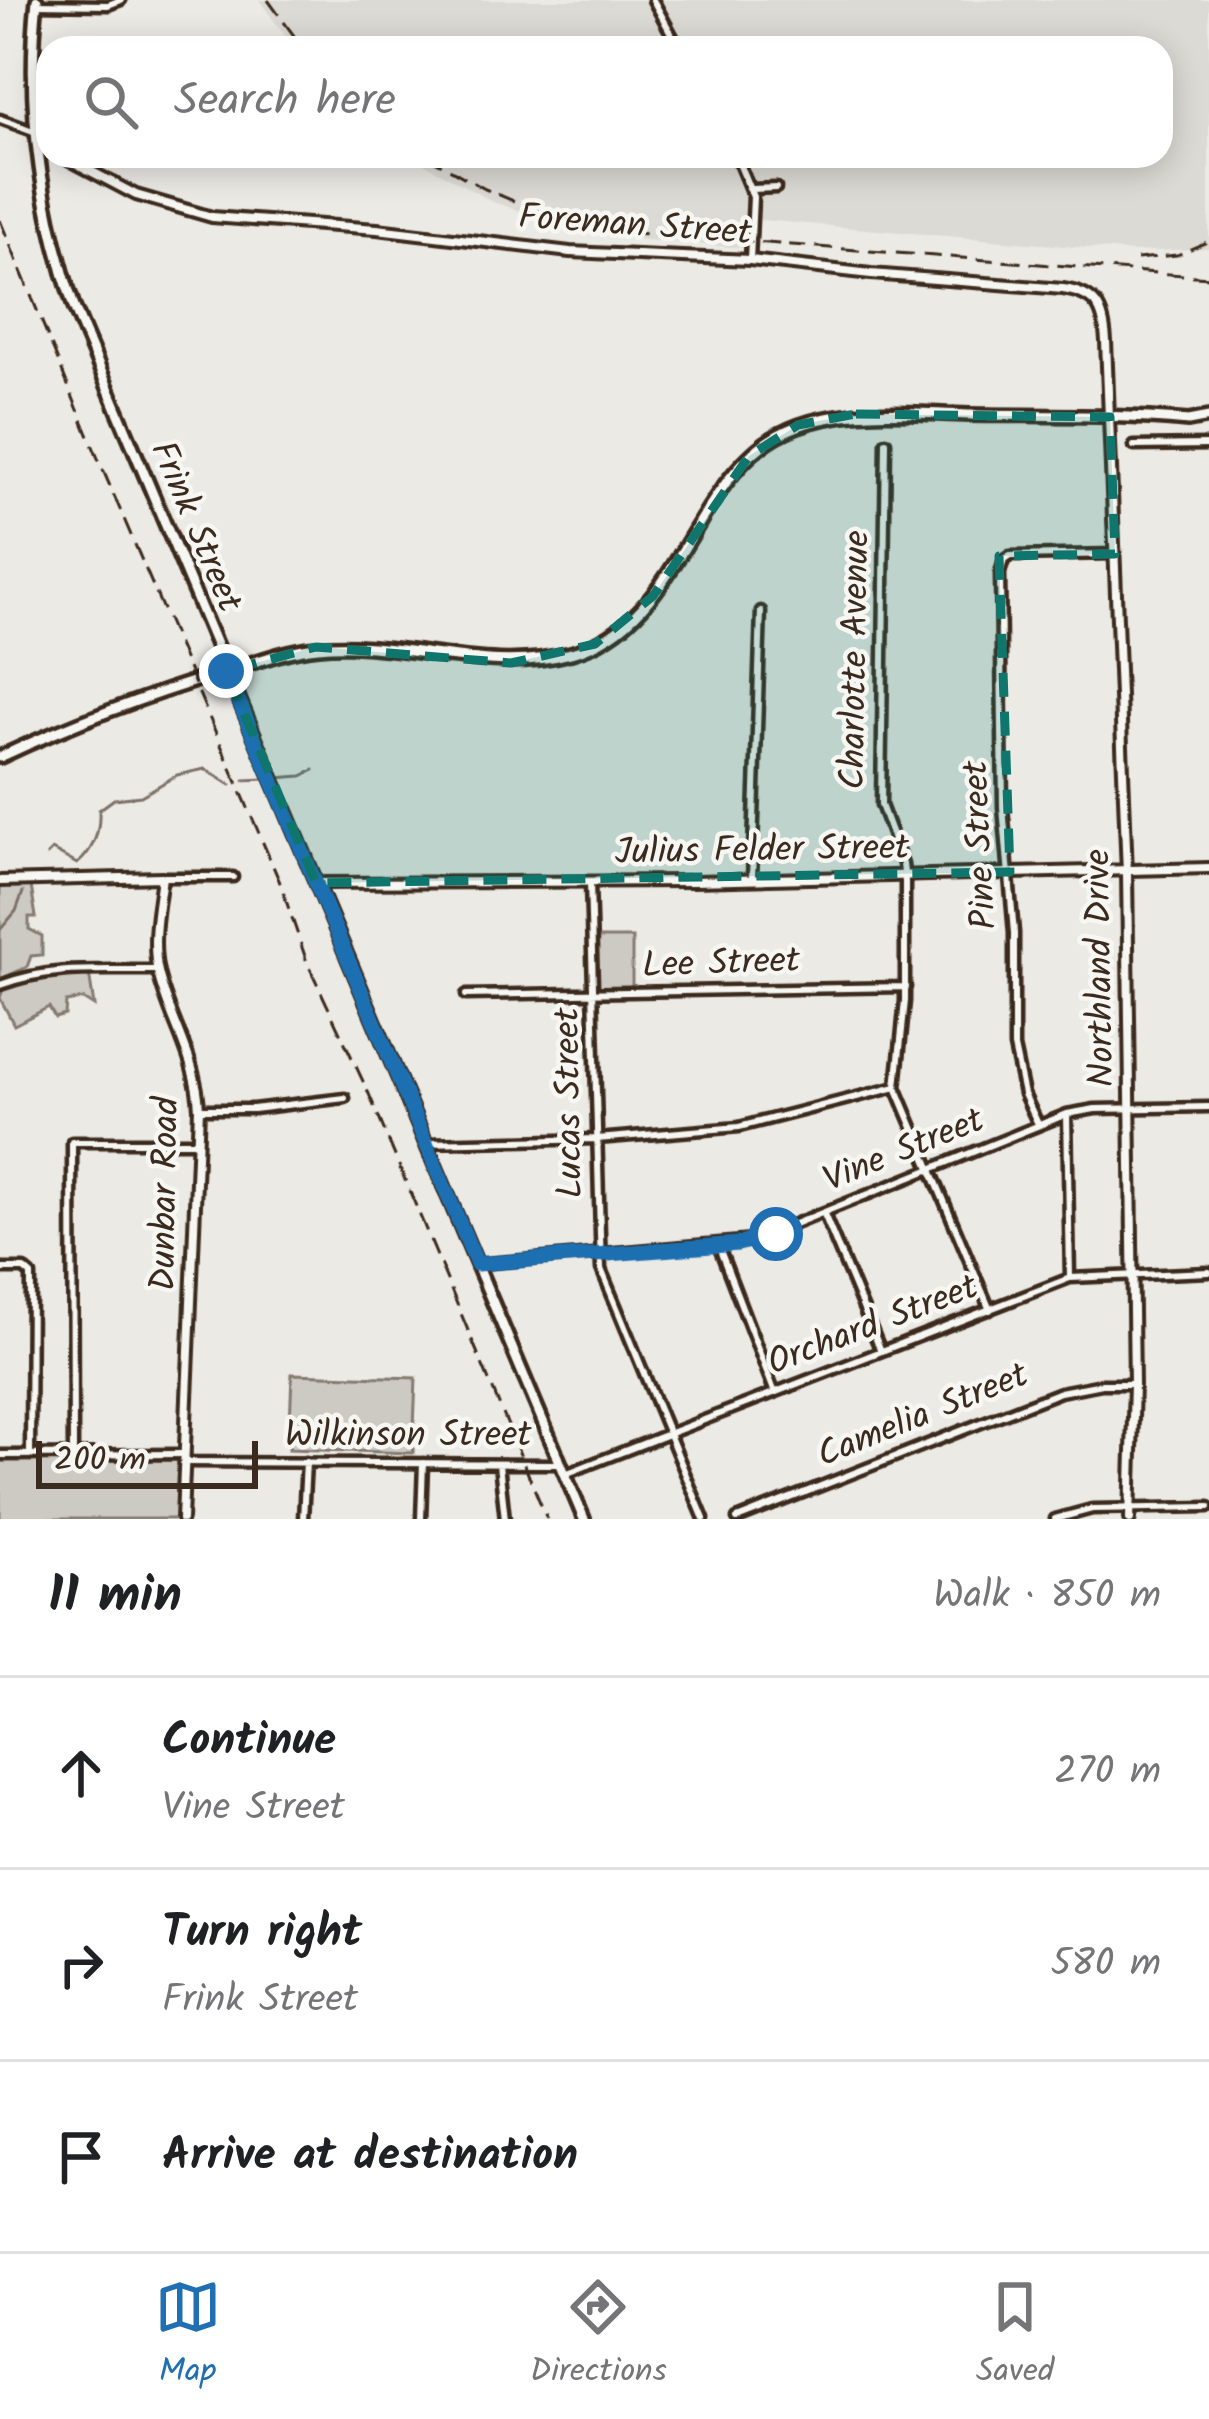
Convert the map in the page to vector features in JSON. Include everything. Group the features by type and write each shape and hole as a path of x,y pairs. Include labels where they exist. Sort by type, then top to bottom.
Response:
{"main road":[{"name":"Frink Street","path":"36,132 32,76 37,2"},
{"name":"Frink Street","path":"45,168 50,227 74,307 584,1519"},
{"path":"0,757 122,703 316,647 362,645 511,663 556,657 596,644 652,596 737,470 769,440 798,425 856,413 1188,421 1209,417"}],"street":[{"path":"37,2 108,5 121,0"},
{"path":"653,0 672,36"},
{"path":"0,119 36,132"},
{"name":"Foreman Street","path":"85,168 136,195 212,217 377,229 580,253 750,260 1073,290 1093,298 1105,320 1110,417"},
{"path":"742,168 752,189 750,260"},
{"path":"752,189 776,188"},
{"name":"Northland Drive","path":"1110,417 1126,870 1134,1384 1131,1514"},
{"name":"Charlotte Avenue","path":"886,442 881,805 905,875 906,987 896,1087"},
{"path":"1134,446 1209,446"},
{"name":"Pine Street","path":"1038,1124 1024,1094 1014,1047 1010,872 1003,807 1000,573 1010,556 1115,554"},
{"path":"752,879 761,611"},
{"name":"Julius Felder Street","path":"316,883 590,882 1209,868"},
{"name":"Dunbar Road","path":"162,877 155,940 158,970 188,1051 199,1109 182,1519"},
{"path":"0,881 233,877"},
{"name":"Lucas Street","path":"590,882 604,1277 704,1519"},
{"path":"0,985 49,971 158,970"},
{"name":"Lee Street","path":"466,994 906,987"},
{"path":"426,1144 597,1139 739,1127 896,1087 990,1310"},
{"path":"199,1109 253,1109 345,1098"},
{"name":"Vine Street","path":"477,1264 718,1245 776,1234 1067,1114 1209,1107"},
{"path":"1067,1114 1070,1278"},
{"path":"73,1454 72,1142 197,1142"},
{"path":"824,1214 881,1352"},
{"path":"718,1245 775,1393"},
{"path":"0,1269 24,1269 31,1275 30,1454"},
{"name":"Orchard Street","path":"562,1469 669,1433 1070,1278 1209,1272"},
{"name":"Camelia Street","path":"737,1519 1067,1389 1134,1384"},
{"name":"Wilkinson Street","path":"0,1455 562,1469"},
{"path":"303,1519 306,1462"},
{"path":"421,1519 423,1463"},
{"path":"499,1464 505,1519"},
{"path":"1055,1519 1084,1509 1131,1514 1209,1507"}],"highlighted area":[{"path":"856,414 1110,417 1115,554 999,556 1010,872 316,883 226,671 316,647 511,663 595,644 653,596 749,456 798,425"}],"shaded area":[{"path":"259,0 1209,0 1209,248 1134,252 749,219 746,248 646,240 584,231 493,202 432,168 1173,168 1173,36 285,36"},
{"path":"0,885 31,886 36,917 29,917 29,929 42,936 42,955 31,956 27,967 0,979"},
{"path":"597,938 632,938 632,991 598,991"},
{"path":"89,973 94,1006 83,999 66,1002 65,1015 55,1018 49,1007 14,1025 0,998 3,989 39,978"},
{"path":"292,1374 416,1378 413,1453 289,1449"},
{"path":"185,1454 182,1519 0,1519 0,1455"}],"waterway":[{"path":"47,855 52,850 77,864 95,840 99,810 114,799 141,796 177,775 205,769 231,785"},
{"path":"276,778 314,770"},
{"path":"244,780 266,779"},
{"path":"0,930 16,911 23,892"}],"railway":[{"path":"268,0 294,36"},
{"path":"447,168 530,208 636,233 1209,277"},
{"path":"0,220 279,880 307,962 369,1094 547,1519"},
{"path":"1137,259 1177,255 1209,241"}],"route":[{"path":"226,671 477,1264 738,1244 776,1234"}]}
